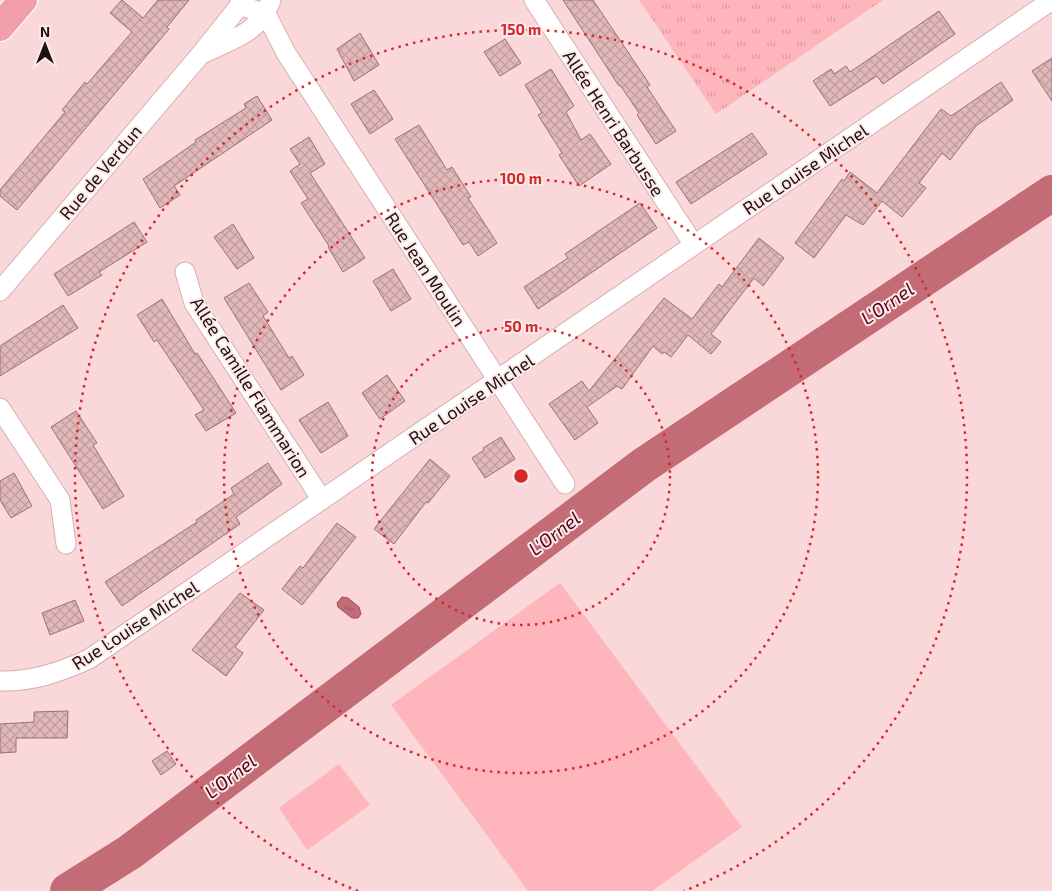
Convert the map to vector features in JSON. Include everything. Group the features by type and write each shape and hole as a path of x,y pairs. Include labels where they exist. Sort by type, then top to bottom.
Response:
{"main road":[{"path":"0,27 23,0"}],"street":[{"name":"Allée Henri Barbusse","path":"534,0 694,245"},
{"name":"Rue Louise Michel","path":"0,682 38,678 64,670 89,659 1052,0"},
{"path":"241,3 268,7"},
{"name":"Rue de Verdun","path":"0,290 201,54 241,3"},
{"name":"Rue Jean Moulin","path":"241,3 252,30 286,53"},
{"name":"Rue de Verdun","path":"201,54 252,30 268,7"},
{"name":"Rue Jean Moulin","path":"268,7 286,53 565,484"},
{"name":"Allée Camille Flammarion","path":"186,272 194,303 322,500"},
{"path":"0,408 60,500 66,544"}],"green space":[{"path":"639,0 883,0 716,114"},
{"path":"560,583 742,827 652,891 528,891 391,705"},
{"path":"339,764 370,805 307,850 279,808"}],"water":[{"path":"342,597 348,598 359,607 361,614 358,618 352,618 338,607 337,603"}],"building":[{"path":"122,0 143,18 158,0 189,0 167,27 169,29 17,210 0,196 0,190 65,112 62,110 85,82 87,84 132,32 110,13"},
{"path":"563,0 593,0 650,85 647,87 676,131 656,144 637,115 639,113 619,86"},
{"path":"939,11 955,34 883,84 877,76 830,106 813,81 831,69 834,74 846,66 850,72"},
{"path":"360,33 379,65 354,81 337,49"},
{"path":"505,39 521,63 500,76 484,52"},
{"path":"1052,58 1052,101 1032,71"},
{"path":"551,69 574,106 566,112 581,140 590,134 611,164 579,186 559,155 562,153 538,115 542,113 525,85"},
{"path":"1001,82 1013,100 976,126 950,160 942,153 919,183 926,188 902,217 882,201 863,225 846,215 814,258 795,243 842,179 844,181 850,172 877,193 941,109 951,116"},
{"path":"374,90 393,119 370,134 351,104"},
{"path":"257,96 272,120 174,186 180,195 160,208 143,179 196,142 195,140 246,108 244,104"},
{"path":"419,125 447,170 452,167 471,197 468,198 497,243 478,256 469,242 463,245 395,139"},
{"path":"752,133 767,154 691,204 676,182"},
{"path":"309,137 325,164 310,173 365,258 343,272 329,246 301,203 308,199 290,171 300,164 290,149"},
{"path":"640,203 657,228 538,309 524,287 568,258 565,254"},
{"path":"134,222 147,242 99,272 102,275 68,296 54,274"},
{"path":"233,224 254,258 237,269 214,237"},
{"path":"759,238 784,258 763,286 754,278 711,334 721,342 711,354 688,335 671,357 664,352 662,354 653,346 622,389 617,386 587,407 598,423 575,440 549,404 582,381 589,391 664,298 692,319 719,284 722,287"},
{"path":"393,269 411,299 391,311 373,281"},
{"path":"249,283 268,312 263,316 289,358 292,356 304,375 281,390 224,298"},
{"path":"162,299 195,354 197,353 236,413 206,431 195,415 204,410 157,340 154,342 137,315"},
{"path":"63,305 78,328 0,376 0,346"},
{"path":"387,375 405,401 380,419 362,393"},
{"path":"328,402 348,436 321,453 299,420"},
{"path":"76,411 97,443 93,445 124,496 103,509 51,427"},
{"path":"501,437 515,459 485,478 472,458 484,450 483,448"},
{"path":"430,459 450,476 428,503 426,502 394,544 374,529"},
{"path":"268,463 282,484 236,517 240,524 122,606 105,582 197,522 196,520 234,494 231,488"},
{"path":"14,473 32,506 11,518 0,500 0,481"},
{"path":"337,523 356,537 302,605 282,589 300,566 303,568"},
{"path":"240,593 264,610 235,647 243,653 226,676 192,650"},
{"path":"75,600 84,621 50,635 42,613"},
{"path":"68,711 67,738 16,738 16,752 0,753 0,724 34,722 34,712"},
{"path":"167,751 176,764 161,775 152,761"}],"waterway":[{"name":"L'Ornel","path":"68,891 130,852 644,465 1052,193"}]}
